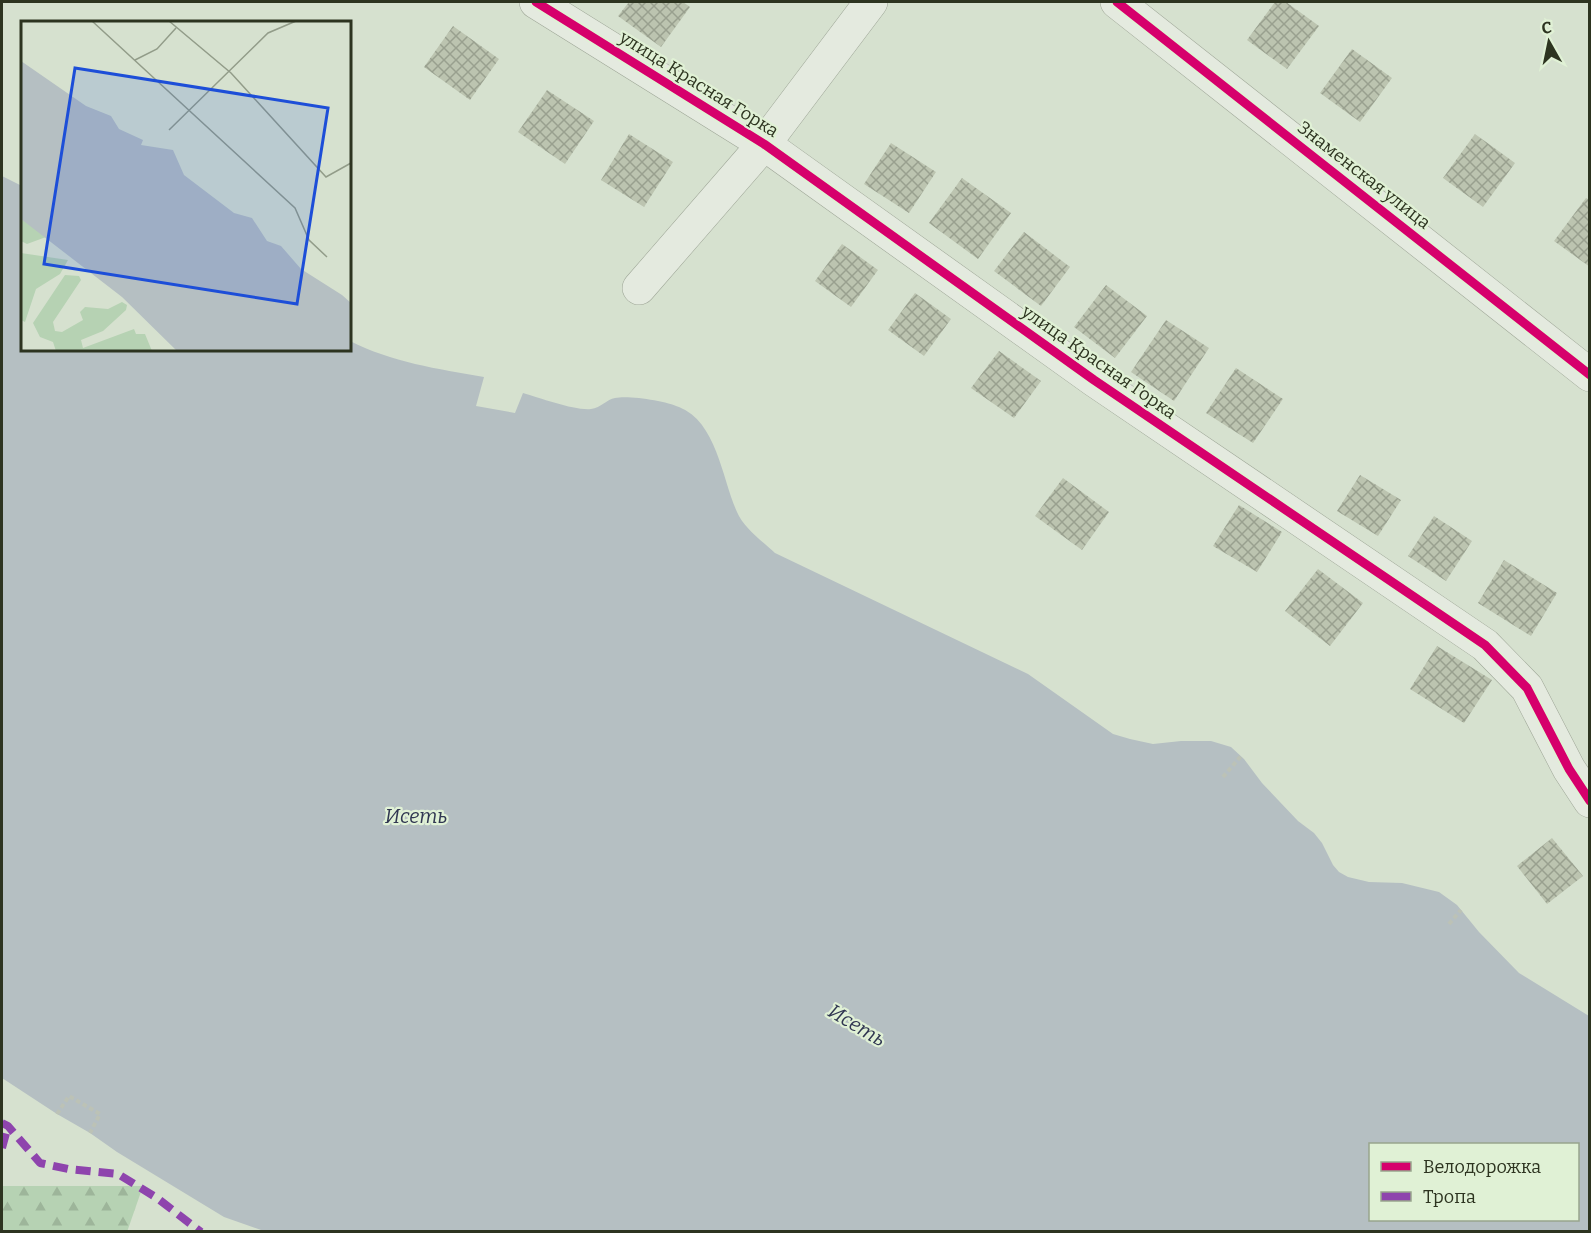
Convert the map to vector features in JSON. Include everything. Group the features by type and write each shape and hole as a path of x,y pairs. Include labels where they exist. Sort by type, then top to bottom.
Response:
{"street":[{"name":"улица Красная Горка","path":"536,2 764,144 1094,380 1485,645 1527,688 1569,769 1590,801"},
{"path":"639,288 764,144 871,2"},
{"name":"Знаменская улица","path":"1118,2 1590,375"}],"path":[{"path":"1223,777 1241,756"},
{"path":"1449,924 1461,910"},
{"path":"57,1114 69,1096 80,1102 100,1114 90,1133"}],"green space":[{"path":"2,1186 143,1186 127,1232 2,1231"}],"water":[{"name":"Исеть","path":"2,176 21,186 21,351 351,351 351,341 398,360 484,377 476,406 515,413 523,393 584,409 595,408 621,397 647,399 673,405 692,414 702,425 717,453 740,518 775,553 1028,674 1113,734 1153,744 1211,741 1231,747 1298,821 1314,833 1339,872 1348,877 1369,882 1402,883 1439,892 1457,905 1479,932 1519,973 1589,1016 1589,1231 264,1231 224,1217 2,1078"}],"building":[{"path":"629,2 683,2 690,7 661,47 618,16"},
{"path":"1275,2 1286,2 1319,26 1287,69 1247,40"},
{"path":"453,26 499,59 470,100 424,67"},
{"path":"1352,49 1392,78 1360,122 1320,93"},
{"path":"547,90 594,121 565,164 518,132"},
{"path":"629,134 673,162 644,207 601,180"},
{"path":"1475,134 1515,163 1483,207 1443,178"},
{"path":"891,143 936,172 909,213 864,184"},
{"path":"962,178 1011,213 978,259 929,223"},
{"path":"1586,198 1590,200 1590,267 1554,241"},
{"path":"1024,232 1070,267 1041,306 994,271"},
{"path":"842,244 878,270 851,307 815,281"},
{"path":"1106,285 1147,316 1115,358 1074,327"},
{"path":"915,293 951,319 924,356 888,330"},
{"path":"1166,320 1209,348 1174,401 1131,372"},
{"path":"999,351 1041,381 1014,418 971,388"},
{"path":"1236,368 1283,399 1253,443 1206,413"},
{"path":"1360,475 1401,500 1378,536 1337,511"},
{"path":"1063,478 1109,512 1082,550 1035,516"},
{"path":"1239,505 1282,532 1257,572 1213,546"},
{"path":"1434,516 1472,541 1446,581 1408,556"},
{"path":"1504,560 1557,593 1531,636 1478,603"},
{"path":"1318,569 1363,603 1330,646 1285,611"},
{"path":"1437,646 1492,680 1464,723 1410,689"},
{"path":"1552,838 1583,876 1547,904 1517,866"}],"marked path":[{"path":"2,1123 8,1126 40,1163 68,1169 118,1174 157,1198 201,1232"},
{"path":"2,1148 8,1126"}],"cycle path":[{"path":"536,2 764,144 1094,380 1485,645 1527,688 1569,769 1590,801"},
{"path":"1117,2 1590,375"}]}
